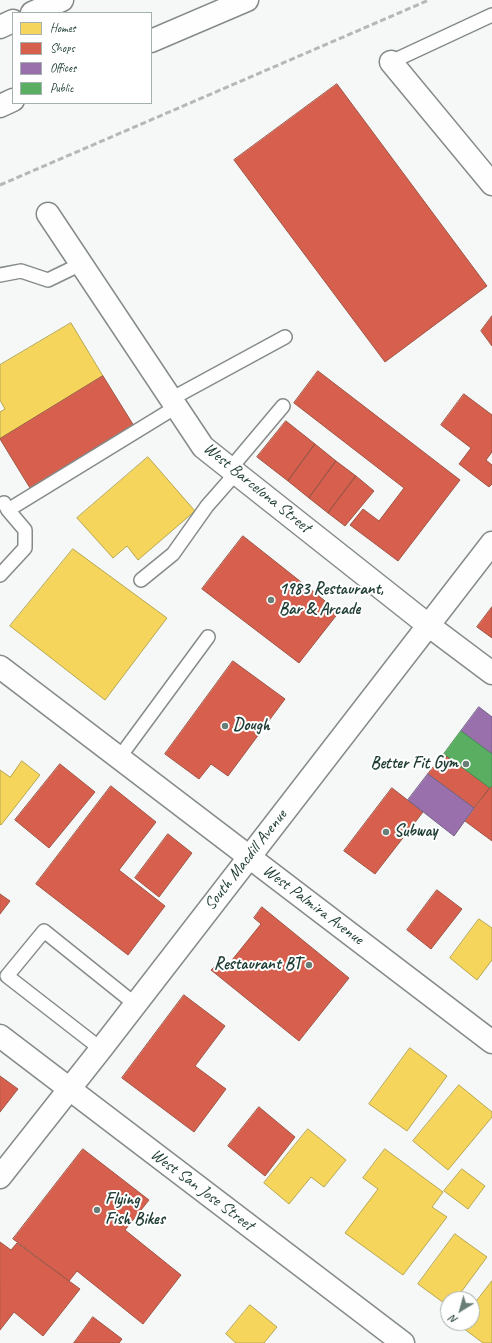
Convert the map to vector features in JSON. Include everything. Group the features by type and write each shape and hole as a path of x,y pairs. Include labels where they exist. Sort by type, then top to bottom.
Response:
{"main road":[{"path":"34,12 62,0"},
{"path":"152,41 247,0"},
{"path":"0,27 12,21"},
{"path":"391,62 492,184"},
{"path":"0,106 12,100"},
{"name":"West Barcelona Street","path":"48,214 203,448 428,625 492,673"},
{"name":"South Macdill Avenue","path":"0,1177 136,1004 492,543"},
{"name":"West Palmira Avenue","path":"0,667 492,1042"},
{"name":"West San Jose Street","path":"0,1036 403,1343"}],"lane":[{"path":"391,62 492,15"},
{"path":"0,275 21,271 48,280 82,264"},
{"path":"0,575 25,548 25,530 3,503 285,337"},
{"path":"141,580 173,554 233,471 283,406"},
{"path":"119,758 208,636"},
{"path":"101,1048 7,976 44,931 136,1004"}],"building: Homes":[{"path":"71,323 103,376 0,439 0,412 5,409 0,400 0,365"},
{"path":"148,457 195,511 138,560 127,546 113,558 77,518"},
{"path":"73,549 167,618 105,700 10,626"},
{"path":"22,761 40,775 1,825 0,770 10,777"},
{"path":"479,919 492,928 492,960 477,980 450,958"},
{"path":"410,1048 447,1076 407,1131 369,1104"},
{"path":"459,1085 492,1112 492,1117 448,1170 413,1141"},
{"path":"308,1129 346,1160 324,1187 311,1177 289,1204 264,1183"},
{"path":"385,1149 443,1192 432,1207 447,1217 403,1275 345,1233 378,1189 363,1178"},
{"path":"462,1169 485,1186 468,1209 444,1191"},
{"path":"455,1234 487,1257 462,1291 440,1291 440,1300 418,1284"},
{"path":"492,1281 492,1343 483,1343 467,1331 480,1331 480,1297"},
{"path":"250,1305 277,1327 264,1343 236,1343 226,1334"}],"building: Shops":[{"path":"337,84 487,286 385,362 234,160"},
{"path":"492,316 492,346 481,331"},
{"path":"318,371 460,480 398,561 350,525 363,509 379,521 404,488 294,403"},
{"path":"103,376 134,426 30,488 0,439"},
{"path":"464,394 492,415 492,452 486,460 492,465 492,484 489,487 459,464 471,448 441,425"},
{"path":"286,421 315,444 288,481 257,457"},
{"path":"315,444 336,461 309,498 288,481"},
{"path":"336,461 356,476 328,513 309,498"},
{"path":"356,476 374,491 345,526 328,513"},
{"name":"1983 Restaurant, Bar & Arcade","path":"243,536 339,612 299,663 202,589"},
{"path":"492,607 492,638 477,627"},
{"name":"Dough","path":"233,661 285,699 228,776 211,764 199,779 165,754"},
{"path":"444,754 490,788 474,808 428,774"},
{"path":"60,764 95,792 49,848 15,820"},
{"path":"492,785 492,841 465,821"},
{"path":"111,786 156,822 119,870 165,906 128,955 36,884"},
{"path":"392,788 423,812 375,874 344,851"},
{"path":"168,834 192,853 159,897 135,878"},
{"path":"437,890 462,909 431,949 407,930"},
{"path":"0,894 10,901 0,914"},
{"path":"262,907 349,978 299,1041 211,970 217,964 224,970 261,924 254,918"},
{"path":"184,995 225,1026 195,1066 226,1089 194,1132 122,1078"},
{"path":"0,1076 18,1089 0,1112"},
{"path":"259,1107 295,1137 265,1176 228,1146"},
{"path":"83,1149 149,1200 125,1230 181,1275 143,1324 77,1271 69,1281 13,1239"},
{"path":"0,1242 11,1250 17,1243 80,1289 43,1336 14,1312 0,1330"},
{"path":"93,1317 122,1339 119,1343 74,1343"}],"building: Offices":[{"path":"479,707 492,717 492,754 461,731"},
{"path":"428,774 474,808 454,836 408,800"}],"building: Public":[{"path":"461,731 492,754 492,785 490,788 444,754"}],"railway":[{"path":"0,185 429,0"}],"place":[{"name":"1983 Restaurant, Bar & Arcade","path":"271,600"},
{"name":"Dough","path":"225,726"},
{"name":"Better Fit Gym","path":"466,764"},
{"name":"Subway","path":"386,832"},
{"name":"Restaurant BT","path":"309,965"},
{"name":"Flying Fish Bikes","path":"97,1210"}]}
